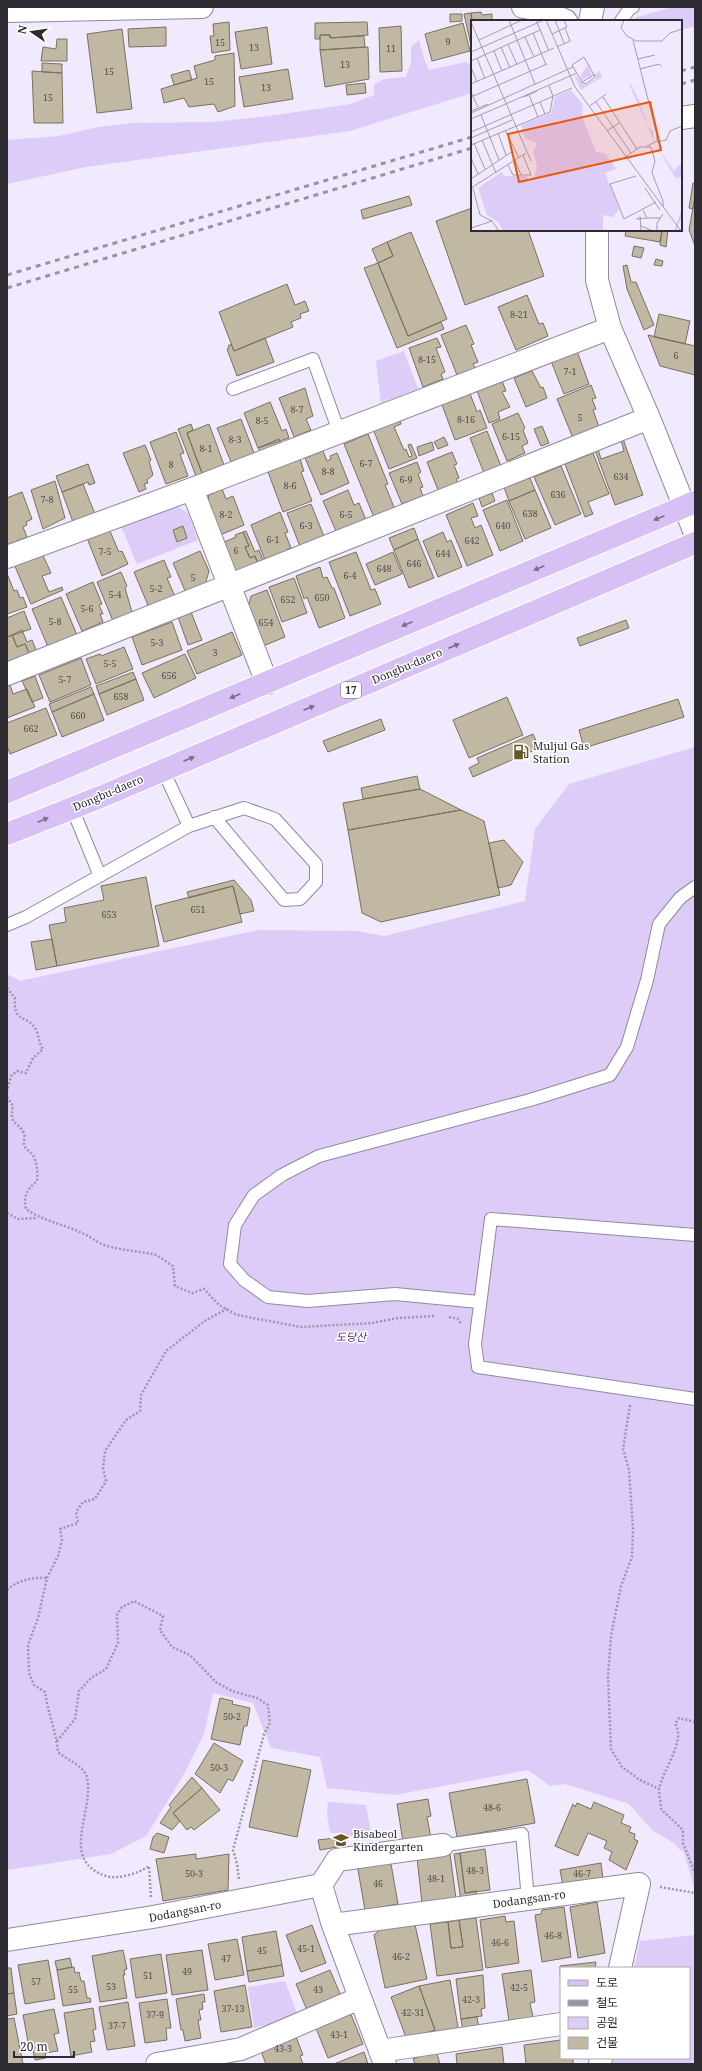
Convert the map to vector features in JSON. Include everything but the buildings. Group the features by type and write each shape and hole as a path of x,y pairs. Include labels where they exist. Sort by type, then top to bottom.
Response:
{"main road":[{"path":"7,792 690,504"},
{"name":"Dongbu-daero","path":"7,834 162,770 695,543"}],"street":[{"path":"7,11 202,7"},
{"path":"523,7 542,10 564,20"},
{"path":"590,20 593,7"},
{"path":"682,118 695,116"},
{"path":"597,231 597,280 610,328 649,418 690,504 695,533"},
{"path":"7,557 192,489 610,328"},
{"path":"7,674 649,418"},
{"path":"192,489 228,586 267,683"},
{"path":"448,1844 337,1860 321,1885 333,1925 382,2058 560,2024"},
{"path":"620,1967 639,1884"},
{"name":"Dodangsan-ro","path":"333,1925 639,1884"},
{"name":"Dodangsan-ro","path":"7,1940 153,1917 321,1885"},
{"path":"157,2064 244,2056 360,1998"}],"lane":[{"path":"622,20 630,8 633,7"},
{"path":"233,389 313,359 338,432"},
{"path":"162,770 189,826"},
{"path":"72,808 100,876"},
{"path":"7,925 26,917 189,826 214,817 244,808 275,819 316,864 316,882 300,899 284,900 214,817"},
{"path":"479,1302 395,1294 308,1301 268,1296 244,1280 230,1264 235,1225 254,1195 282,1175 318,1156 530,1100 610,1075 627,1047 646,980 659,924 680,898 695,887"},
{"path":"695,1235 490,1219 475,1344 478,1367 695,1399"},
{"path":"448,1844 522,1834 528,1899"}],"path":[{"path":"7,988 15,998 14,1007 19,1017 35,1027 43,1049 33,1058 26,1073 17,1071 11,1076 7,1092"},
{"path":"7,1097 13,1106 11,1115 16,1126 23,1131 25,1137 25,1148 32,1154 36,1164 38,1181 26,1192 24,1201 26,1209 38,1218 83,1233 102,1244 126,1251 138,1250 145,1254 153,1254 173,1266 175,1286 192,1293 204,1289 219,1305 237,1315 301,1327 372,1323 398,1318 443,1315 458,1319 475,1344"},
{"path":"7,1213 18,1219 38,1218"},
{"path":"153,1917 149,1866 142,1871 131,1875 110,1878 97,1874 82,1856 81,1834 89,1794 87,1778 83,1768 68,1761 58,1752 55,1727 48,1710 45,1692 34,1685 29,1673 28,1645 38,1618 47,1578 58,1556 62,1540 60,1529 78,1523 76,1512 83,1502 95,1499 106,1481 103,1468 105,1451 126,1420 140,1411 141,1394 166,1351 206,1320 227,1310"},
{"path":"632,1390 623,1449 629,1470 633,1529 632,1558 621,1586 611,1636 608,1676 611,1749 622,1767 640,1780 659,1789"},
{"path":"7,1590 12,1586 33,1577 47,1578"},
{"path":"57,1741 75,1719 79,1691 91,1678 106,1669 118,1643 117,1614 122,1607 134,1601 163,1616 160,1630 172,1647 190,1655 216,1682 232,1690 257,1698 268,1704 270,1723 264,1734 232,1850 238,1864 241,1900"},
{"path":"695,1722 679,1718 676,1724 678,1727 676,1746 659,1789 661,1808 683,1830 684,1843 695,1874"},
{"path":"639,1884 695,1893"}],"green space":[{"path":"674,7 695,7 695,26 682,30 682,20 632,20 637,17"},
{"path":"419,40 425,62 429,70 466,62 471,65 471,93 350,131 86,167 7,184 7,140 59,136 98,127 132,123 214,122 351,104 374,95 374,85 384,79 406,77 411,63 411,47"},
{"path":"404,351 418,389 381,403 376,361"},
{"path":"173,504 188,513 198,540 137,564 120,524"},
{"name":"도당산","path":"695,747 695,1890 684,1853 672,1842 652,1830 629,1804 565,1784 550,1786 528,1770 395,1795 327,1788 320,1757 271,1748 253,1703 213,1693 204,1734 183,1776 146,1836 111,1854 7,1870 7,974 20,981 258,930 356,931 384,936 525,901 535,829 569,784"},
{"path":"328,1802 366,1805 371,1834 345,1839 344,1833 330,1833 327,1815"},
{"path":"695,1935 695,2064 612,2064 614,2059 690,2059 690,1967 634,1967 640,1941"},
{"path":"285,1981 298,2016 254,2028 248,1987"}],"railway":[{"path":"682,71 695,67"},
{"path":"682,84 695,80"},
{"path":"7,275 471,137"},
{"path":"7,288 471,148"}],"place":[{"name":"Muljul Gas Station","path":"521,752"},
{"name":"Bisabeol Kindergarten","path":"341,1840"}]}
